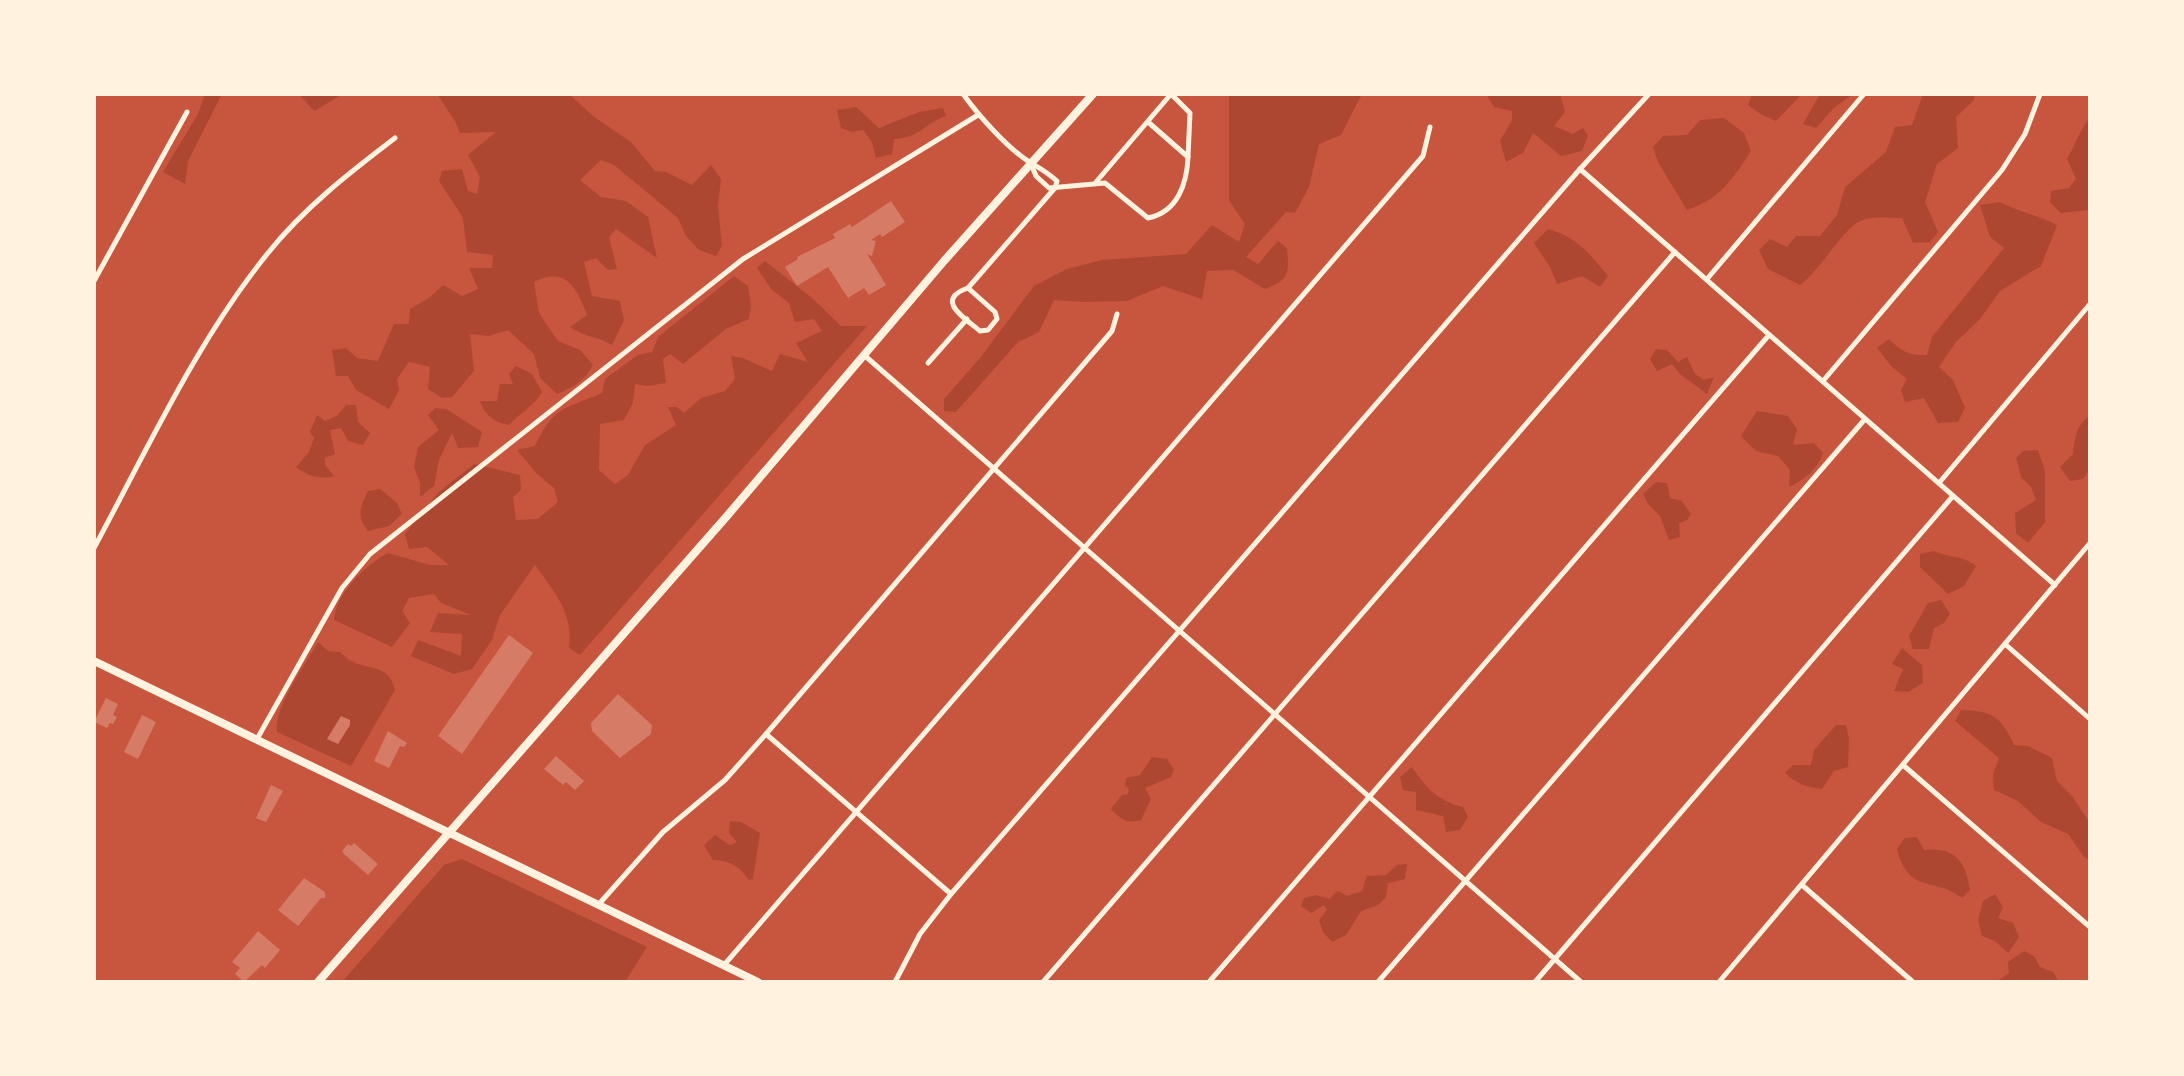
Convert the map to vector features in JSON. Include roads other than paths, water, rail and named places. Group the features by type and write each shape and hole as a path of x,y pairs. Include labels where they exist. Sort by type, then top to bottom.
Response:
{"main road":[{"path":"318,982 1093,94"},
{"path":"94,661 752,981"}],"street":[{"path":"963,94 978,115 1030,163 1043,168 1057,181 1055,188 968,288 955,295 952,301 953,308 980,331 988,330 997,319 995,312 968,288"},
{"path":"1030,163 1036,176 1049,188 1105,183 1148,218 1159,216 1177,198 1187,181 1190,113 1171,94 1096,183"},
{"path":"895,982 920,934 951,894 1580,169 1649,94"},
{"path":"1707,279 1864,94"},
{"path":"1823,381 2002,170 2025,134 2040,94"},
{"path":"94,281 187,112"},
{"path":"257,739 342,588 370,554 743,259 978,115"},
{"path":"1148,122 1188,157"},
{"path":"724,965 1423,156 1430,127"},
{"path":"94,548 217,324 247,281 313,205 395,138"},
{"path":"1580,169 2055,585"},
{"path":"1043,982 1675,252"},
{"path":"1939,483 2090,304"},
{"path":"599,904 663,832 725,780 766,734 1112,331 1117,314"},
{"path":"928,363 967,319"},
{"path":"1209,982 1769,335"},
{"path":"864,355 1581,982"},
{"path":"1378,982 1865,419"},
{"path":"1535,982 1953,496"},
{"path":"1719,982 2090,543"},
{"path":"2005,644 2090,719"},
{"path":"766,734 951,894"},
{"path":"1903,765 2090,927"},
{"path":"1802,885 1913,982"}]}
